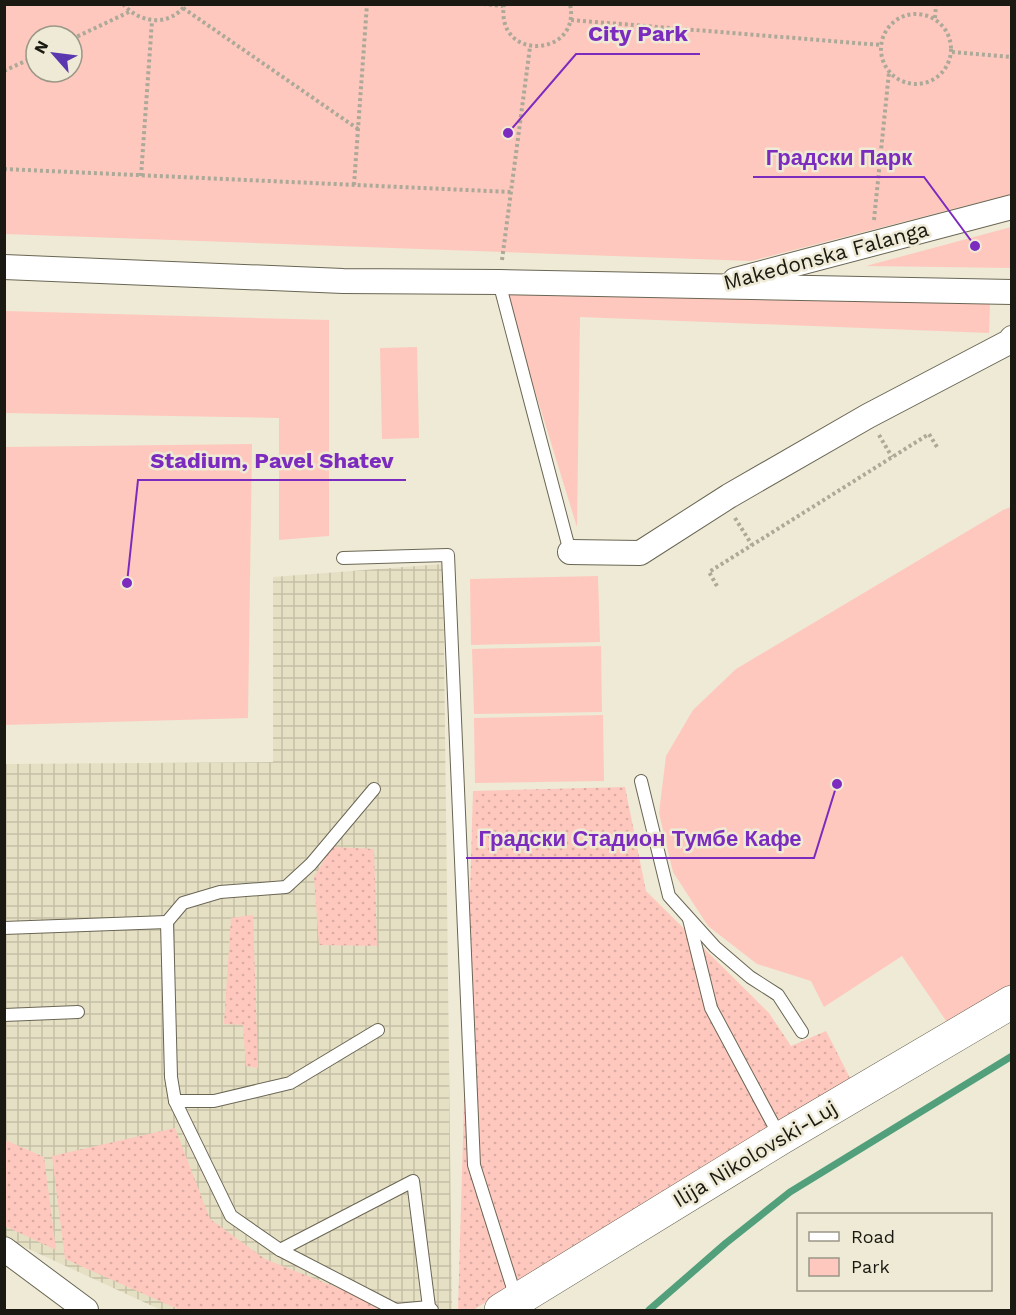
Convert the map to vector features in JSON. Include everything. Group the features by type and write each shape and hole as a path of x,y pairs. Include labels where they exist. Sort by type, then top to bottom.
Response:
{"street":[{"name":"Makedonska Falanga","path":"710,287 1011,207"},
{"path":"4,267 343,281 1011,292"},
{"path":"570,552 640,553 723,500 868,416 1009,342 1011,338"},
{"name":"Ilija Nikolovski-Luj","path":"509,1305 781,1138 1011,1002"},
{"path":"4,1249 86,1311"}],"lane":[{"path":"499,282 570,552"},
{"path":"343,558 448,555 474,1165 509,1305"},
{"path":"641,781 669,896 715,947 778,995 802,1032"},
{"path":"280,1250 413,1181 431,1309 396,1310 280,1250 231,1216 175,1101 171,1077 167,922 183,903 220,892 286,886 311,864 374,789"},
{"path":"688,916 711,1008 781,1138"},
{"path":"4,928 167,922"},
{"path":"4,1015 78,1012"},
{"path":"175,1101 214,1101 290,1083 378,1030"}],"path":[{"path":"123,4 129,12 152,21 174,16 184,6 358,129"},
{"path":"354,185 367,4"},
{"path":"483,4 504,5 503,17 506,27 520,43 530,47 541,47 560,39 571,20 570,4"},
{"path":"935,18 936,4"},
{"path":"84,33 129,12"},
{"path":"924,14 935,18 948,33 952,52 949,64 942,74 932,81 921,84 903,81 889,71 881,54 881,45 891,24 901,17 924,14"},
{"path":"571,20 881,45"},
{"path":"141,176 152,21"},
{"path":"499,282 530,47"},
{"path":"952,52 1011,57"},
{"path":"4,71 24,62"},
{"path":"872,243 889,71"},
{"path":"4,170 511,192"},
{"path":"717,586 709,572 929,434 937,447"},
{"path":"723,500 752,545"}],"shaded area":[{"path":"443,564 452,1310 161,1310 5,1238 5,764 273,762 273,577"}],"green space":[{"path":"5,4 1011,5 1011,194 751,261 5,234"},
{"path":"1011,227 1011,268 866,266"},
{"path":"505,294 990,304 989,333 580,317 577,527"},
{"path":"5,311 329,320 329,536 279,540 279,418 5,413"},
{"path":"417,347 419,438 382,439 380,348"},
{"path":"252,444 248,718 5,725 5,447"},
{"path":"1011,507 1011,988 951,1028 902,956 824,1007 811,981 757,964 708,926 673,872 659,813 666,756 693,710 736,669"},
{"path":"598,576 600,642 471,645 470,579"},
{"path":"601,646 602,712 474,714 472,649"},
{"path":"603,715 604,781 475,783 474,718"},
{"path":"625,787 646,891 769,1013 791,1046 826,1031 851,1080 473,1310 458,1310 473,791"},
{"path":"332,847 374,849 377,946 319,945 314,877"},
{"path":"253,915 258,1068 246,1066 243,1025 224,1024 231,918"},
{"path":"175,1128 210,1219 265,1259 393,1310 180,1310 65,1259 52,1156"},
{"path":"5,1140 44,1157 56,1250 5,1226"}],"waterway":[{"path":"649,1310 726,1243 790,1192 1012,1056"}],"place":[{"name":"City Park","path":"508,133"},
{"name":"Градски Парк","path":"975,246"},
{"name":"Stadium, Pavel Shatev","path":"127,583"},
{"name":"Градски Стадион Тумбе Кафе","path":"837,784"}]}
